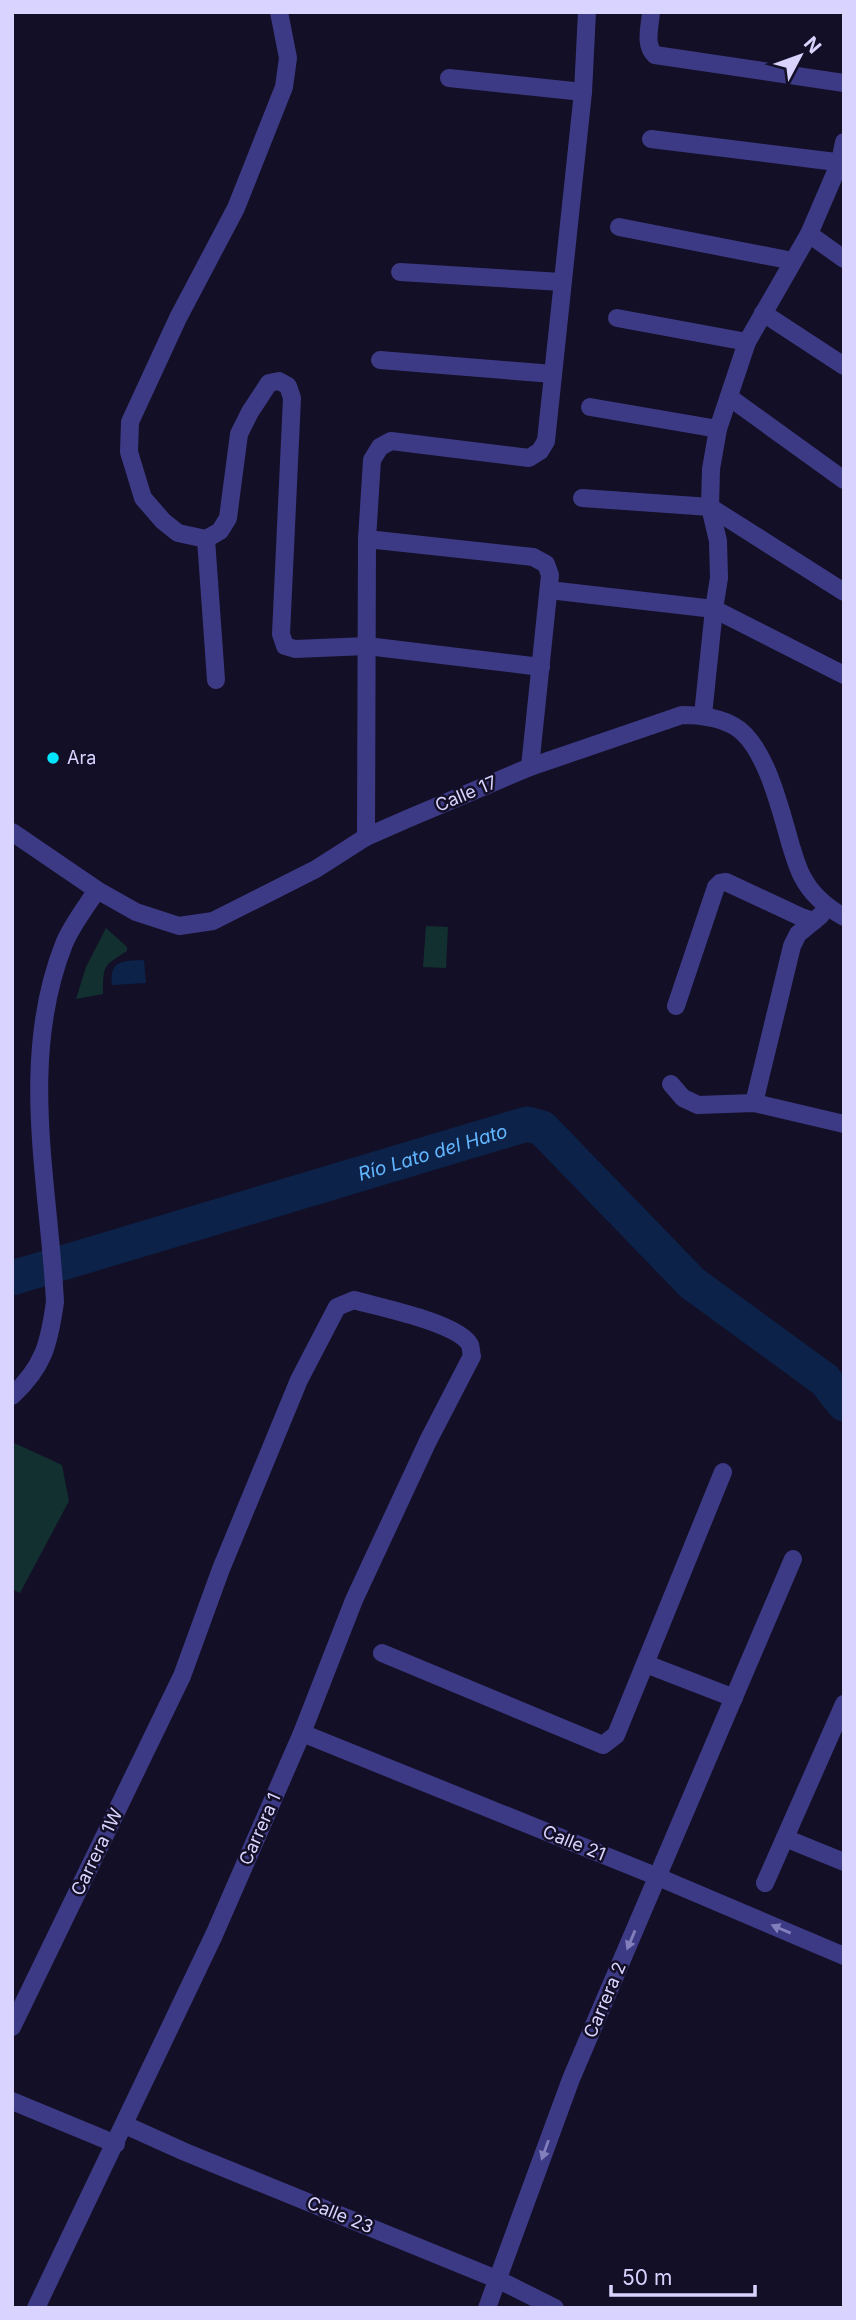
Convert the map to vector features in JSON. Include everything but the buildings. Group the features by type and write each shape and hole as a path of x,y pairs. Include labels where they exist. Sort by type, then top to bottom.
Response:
{"street":[{"path":"279,12 288,58 284,87 236,208 178,318 130,422 129,452 143,498 163,521 178,533 206,539 220,531 229,518 239,435 269,383 279,381 288,386 293,412 281,634 285,646 295,649 367,646 541,667"},
{"path":"366,837 367,539 372,460 380,447 391,441 529,457 540,451 546,441 583,92 587,12"},
{"path":"652,12 648,44 655,55 844,83"},
{"path":"449,78 583,92"},
{"path":"651,139 842,162"},
{"path":"703,715 719,578 718,541 710,507 711,469 718,429 747,342 809,234 842,162 844,142"},
{"path":"619,228 793,261"},
{"path":"809,234 844,259"},
{"path":"400,272 562,282"},
{"path":"762,313 844,366"},
{"path":"617,318 747,342"},
{"path":"380,360 552,374"},
{"path":"729,397 844,480"},
{"path":"590,407 718,429"},
{"path":"582,498 710,507 844,592"},
{"path":"206,539 216,680"},
{"path":"367,539 533,557 546,564 550,575 549,590 530,767"},
{"path":"549,590 714,609 844,675"},
{"name":"Calle 17","path":"12,832 97,890 135,912 179,926 213,921 316,869 366,837 530,767 682,715 703,715 736,727 754,747 767,768 800,874 812,892 836,912"},
{"path":"677,1006 716,887 720,883 726,882 814,921"},
{"path":"12,1396 40,1366 50,1334 55,1302 37,1084 46,1007 64,942 97,890"},
{"path":"754,1102 792,946 799,934 814,921 836,912"},
{"path":"671,1084 683,1098 698,1104 754,1102 844,1124"},
{"name":"Carrera 1W","path":"12,2027 182,1676 221,1569 299,1380 337,1307 354,1300 435,1323 454,1331 470,1346"},
{"name":"Carrera 1","path":"36,2308 214,1935 302,1733 354,1601 428,1441 472,1356 470,1346"},
{"path":"382,1653 603,1745 616,1735 723,1472"},
{"name":"Carrera 2","path":"487,2308 571,2078 793,1559"},
{"path":"646,1664 734,1698"},
{"path":"765,1883 844,1704"},
{"name":"Calle 21","path":"302,1733 658,1877 844,1956"},
{"path":"785,1838 844,1862"},
{"path":"12,2101 116,2144"},
{"name":"Calle 23","path":"125,2125 499,2280 555,2308"}],"green space":[{"path":"426,926 448,927 446,968 423,967"},
{"path":"106,928 127,947 127,951 106,967 103,994 76,999 86,967"},
{"path":"12,1442 62,1465 69,1501 20,1593 12,1589"}],"water":[{"path":"144,960 146,983 112,985 113,970 119,963"}],"waterway":[{"name":"Río Lato del Hato","path":"12,1278 527,1124 542,1128 692,1283 825,1380 844,1404"}],"place":[{"name":"Ara","path":"53,758"}]}
